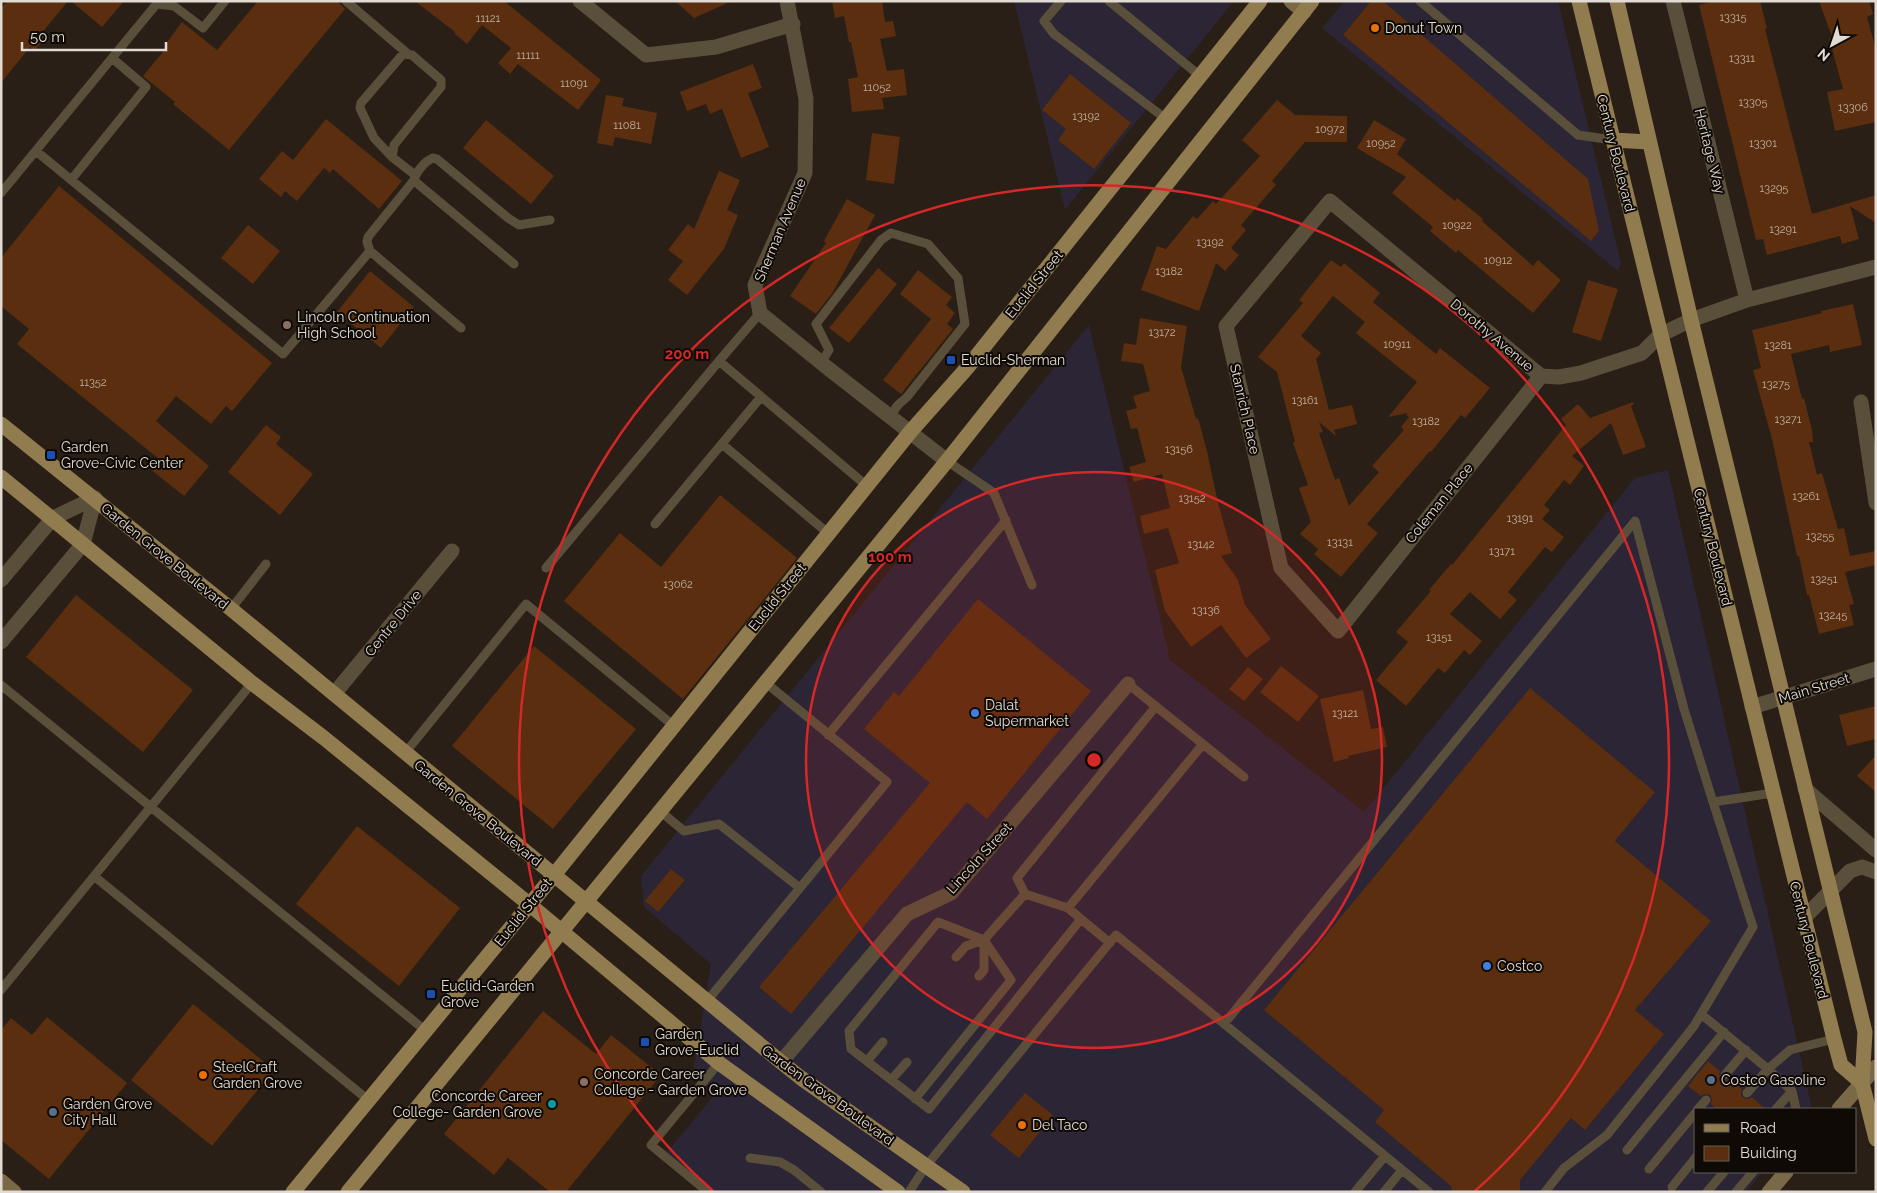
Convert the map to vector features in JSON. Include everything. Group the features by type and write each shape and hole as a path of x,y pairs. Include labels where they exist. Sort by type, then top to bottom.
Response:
{"main road":[{"name":"Euclid Street","path":"292,1192 554,875 911,431 967,368 1260,1"},
{"name":"Century Boulevard","path":"1579,1 1834,1039 1841,1065 1862,1083"},
{"path":"1617,1 1690,320 1865,1032 1862,1083 1876,1138"},
{"path":"348,1192 947,461 1308,6"},
{"path":"1613,140 1649,142"},
{"name":"Garden Grove Boulevard","path":"1,424 231,609 780,1062 963,1192"},
{"path":"1,477 252,683 324,738 529,904 719,1063 898,1192"}],"street":[{"path":"580,1 646,55 716,47 793,24"},
{"name":"Sherman Avenue","path":"760,313 755,285 805,173 806,99 793,24 787,1"},
{"path":"1291,1 1308,6"},
{"name":"Heritage Way","path":"1673,1 1747,300"},
{"name":"Dorothy Avenue","path":"1330,201 1541,376 1559,377 1581,373 1642,353 1660,335 1690,320 1747,300 1876,267"},
{"name":"Stanrich Place","path":"1330,201 1226,326 1281,568 1338,631"},
{"path":"760,313 947,461"},
{"name":"Coleman Place","path":"1338,631 1541,376"},
{"path":"1861,402 1875,494"},
{"path":"1,580 53,518 95,498"},
{"path":"1,642 83,544 95,498"},
{"name":"Centre Drive","path":"334,694 452,551"},
{"name":"Main Street","path":"1752,707 1876,669"},
{"name":"Lincoln Street","path":"780,1062 907,914 951,893 1128,684"},
{"path":"1805,789 1876,850"},
{"path":"1804,918 1841,879 1855,868 1862,867 1876,872"},
{"path":"1840,1108 1876,1067"},
{"path":"1769,1192 1785,1173"},
{"path":"1,1181 14,1192"}],"lane":[{"path":"1,193 158,3 174,6 203,28 225,1"},
{"path":"346,1 441,80 441,87 394,145 392,158"},
{"path":"1061,1 1044,21 1054,34 1166,119"},
{"path":"1109,1 1200,76"},
{"path":"1420,1 1578,135 1613,140"},
{"path":"408,54 403,54 361,103 360,108 374,138 392,158 514,264"},
{"path":"71,180 146,87 112,58"},
{"path":"36,152 283,354 370,251"},
{"path":"461,328 370,251 367,242 368,237 429,160 437,159 519,225 550,220"},
{"path":"821,363 829,350 816,324 881,240 891,232 928,244 958,278 965,324 890,416"},
{"path":"546,568 760,313"},
{"path":"719,361 867,486"},
{"path":"655,524 762,397"},
{"path":"722,444 829,534"},
{"path":"947,461 994,493 1032,586"},
{"path":"828,734 1006,520"},
{"path":"1224,1024 1635,521 1684,709 1753,927 1694,1026 1607,1135 1564,1168 1545,1192"},
{"path":"231,609 266,564"},
{"path":"405,753 526,604 674,726"},
{"path":"1,990 252,683"},
{"path":"707,1002 886,782 766,683"},
{"path":"1,684 426,1031"},
{"path":"1128,684 1244,776"},
{"path":"1110,943 1068,908 1025,894 1018,878 1156,706"},
{"path":"1068,908 1203,744"},
{"path":"1713,802 1773,793"},
{"path":"660,811 684,831 719,824 800,888"},
{"path":"94,876 368,1099"},
{"path":"956,957 966,946 984,940 1025,894"},
{"path":"916,1099 1011,980 984,940 938,922 849,1030 851,1049 928,1109 1081,920"},
{"path":"909,1192 926,1166 1116,935 1429,1192"},
{"path":"979,976 984,970 984,940"},
{"path":"1701,1014 1746,1050 1792,1091 1796,1108"},
{"path":"1627,1150 1724,1032"},
{"path":"1747,1093 1768,1069 1790,1050 1834,1039"},
{"path":"867,1061 883,1042"},
{"path":"1725,1075 1746,1050"},
{"path":"891,1080 907,1062"},
{"path":"706,1191 652,1145 719,1063"},
{"path":"1777,1108 1792,1091"},
{"path":"1699,1108 1706,1100"},
{"path":"1649,1169 1694,1114"},
{"path":"1355,1192 1385,1156"},
{"path":"750,1158 780,1162 794,1170 821,1192"},
{"path":"1672,1187 1694,1160"},
{"path":"1384,1192 1402,1170"},
{"path":"1707,1192 1723,1173"},
{"path":"1736,1192 1752,1173"}],"shaded area":[{"path":"1014,1 1234,1 1065,210"},
{"path":"1345,1 1558,1 1621,263 1618,271 1322,28"},
{"path":"1089,325 1170,660 1364,812 1635,478 1668,470 1812,1108 1694,1108 1694,1173 1762,1173 1746,1192 715,1192 667,1152 716,1093 693,1072 711,964 644,907 641,876"}],"building":[{"path":"8,1 68,1 41,34 46,38 34,51 30,47 1,83 1,8"},
{"path":"71,1 124,1 102,27"},
{"path":"258,1 337,1 345,9 229,150 173,104 175,102 143,76 167,47 165,45 182,22 217,50"},
{"path":"415,1 504,1 601,80 578,110 518,64 510,74 498,63 511,48 482,25 467,44 455,32"},
{"path":"675,1 732,1 694,18"},
{"path":"832,1 882,1 885,22 893,21 896,36 880,39 887,71 904,69 907,95 882,98 884,109 852,112 848,79 858,77 844,16 835,18"},
{"path":"1371,1 1383,1 1588,179 1599,231 1591,241 1343,35"},
{"path":"1715,1 1760,1 1767,28 1765,29 1812,214 1876,195 1876,223 1850,206 1859,239 1842,244 1840,236 1767,255 1763,239 1756,240 1699,5"},
{"path":"1819,1 1869,1 1873,14 1867,17 1876,50 1876,122 1835,131 1827,92 1843,89 1829,38 1832,37"},
{"path":"753,64 762,88 748,93 769,147 741,158 722,109 710,114 706,104 687,111 680,92"},
{"path":"1070,74 1131,123 1094,169 1058,140 1066,129 1042,110"},
{"path":"606,95 624,98 622,106 657,113 651,144 615,137 613,146 597,143"},
{"path":"1277,100 1295,115 1347,116 1347,142 1305,142 1272,181 1276,185 1241,225 1246,230 1231,248 1239,255 1225,271 1216,263 1199,311 1141,290 1157,246 1166,249 1193,216 1197,219 1213,201 1216,204 1260,156 1242,140"},
{"path":"326,119 402,181 379,209 333,169 330,173 324,168 297,201 285,191 281,197 259,179 282,151 293,160"},
{"path":"486,120 554,176 531,204 463,148"},
{"path":"1374,120 1406,139 1397,154 1455,201 1457,198 1483,219 1482,221 1533,266 1538,260 1561,280 1533,313 1458,250 1456,253 1430,231 1433,227 1392,193 1406,177 1357,148"},
{"path":"872,133 900,137 894,184 866,180"},
{"path":"719,171 740,180 727,210 738,215 724,249 687,295 668,280 683,261 668,250 688,224 694,229"},
{"path":"59,186 272,363 232,411 226,406 211,424 176,396 156,421 209,466 184,496 150,469 159,459 17,344 29,329 1,306 1,258"},
{"path":"847,199 875,215 833,292 816,314 790,296 826,243 824,241"},
{"path":"248,225 280,251 253,284 221,258"},
{"path":"1331,260 1341,267 1344,263 1380,293 1373,302 1436,354 1440,348 1490,388 1465,418 1461,415 1367,524 1378,533 1341,577 1314,554 1318,549 1300,534 1311,522 1299,488 1308,485 1293,443 1295,442 1277,372 1258,357 1303,303 1299,300","holes":["1333,296 1365,322 1356,333 1417,382 1388,417 1408,413 1406,415 1409,417 1401,427 1404,430 1372,466 1379,472 1349,506 1339,478 1335,480 1319,433 1323,432 1319,422 1336,436 1334,430 1357,424 1352,405 1329,410 1316,359 1321,353 1301,336"]},
{"path":"878,268 897,284 849,343 829,328"},
{"path":"918,270 952,297 946,305 955,313 947,324 953,329 901,394 883,380 931,319 900,294"},
{"path":"370,271 414,307 381,348 337,312"},
{"path":"1588,280 1618,289 1601,341 1572,332"},
{"path":"1853,304 1862,345 1830,352 1829,345 1791,354 1812,430 1813,442 1809,442 1817,475 1822,473 1838,529 1844,528 1850,556 1876,551 1876,565 1845,572 1854,604 1849,605 1854,625 1819,634 1809,595 1807,595 1799,556 1797,556 1772,439 1753,370 1761,368 1752,330"},
{"path":"1140,318 1187,326 1181,367 1196,419 1198,418 1232,553 1221,556 1238,580 1245,605 1271,639 1246,658 1221,625 1191,647 1165,611 1155,570 1179,563 1168,528 1144,534 1140,516 1170,508 1162,474 1134,482 1129,467 1146,462 1137,428 1131,429 1126,411 1137,408 1133,396 1150,391 1143,364 1121,361 1124,343 1136,345"},
{"path":"1633,402 1634,404 1631,406 1646,447 1623,455 1611,423 1572,456 1584,466 1570,485 1564,480 1544,505 1550,510 1542,519 1564,537 1552,552 1545,547 1508,592 1517,600 1500,619 1470,592 1450,614 1482,641 1470,655 1464,650 1445,673 1438,668 1406,706 1376,680 1408,642 1396,632 1566,425 1561,419 1578,404 1590,418"},
{"path":"266,425 281,437 276,444 313,474 280,515 228,472"},
{"path":"720,495 797,558 683,699 564,601 620,533 661,567"},
{"path":"76,595 193,690 143,752 26,657"},
{"name":"Dalat Supermarket","path":"978,599 1091,691 987,819 967,802 791,1014 759,987 930,783 864,729 894,692 899,696"},
{"path":"534,646 636,729 553,829 452,746"},
{"path":"1281,666 1319,696 1298,722 1260,692"},
{"path":"1248,667 1263,679 1244,701 1229,689"},
{"name":"Costco","path":"1530,688 1655,792 1615,841 1711,921 1635,1010 1664,1034 1585,1130 1571,1118 1520,1180 1520,1192 1452,1192 1451,1186 1375,1122 1384,1110 1264,1010"},
{"path":"1363,690 1371,729 1383,727 1387,747 1348,756 1349,758 1334,762 1320,699"},
{"path":"1876,706 1876,739 1847,746 1839,715"},
{"path":"1876,755 1876,792 1857,776"},
{"path":"357,826 460,908 399,986 296,904"},
{"path":"671,869 685,880 658,912 645,901"},
{"name":"SteelCraft Garden Grove","path":"193,1004 274,1070 212,1146 131,1080"},
{"name":"Concorde Career College- Garden Grove","path":"543,1011 596,1054 611,1035 661,1075 566,1192 550,1192 508,1158 494,1175 444,1134"},
{"name":"Garden Grove City Hall","path":"47,1017 127,1083 49,1179 1,1140 1,1030 11,1018 32,1035"},
{"name":"Costco Gasoline","path":"1708,1061 1720,1071 1721,1079 1724,1081 1730,1079 1742,1089 1741,1095 1743,1098 1749,1099 1752,1097 1764,1108 1715,1108 1711,1104 1712,1099 1710,1095 1705,1094 1701,1096 1688,1086"},
{"name":"Del Taco","path":"1025,1093 1053,1115 1019,1158 990,1135"}],"place":[{"name":"Donut Town","path":"1375,28"},
{"name":"Lincoln Continuation High School","path":"287,325"},
{"name":"Euclid-Sherman","path":"951,360"},
{"name":"Garden Grove-Civic Center","path":"51,455"},
{"name":"Dalat Supermarket","path":"975,713"},
{"name":"Costco","path":"1487,966"},
{"name":"Euclid-Garden Grove","path":"431,994"},
{"name":"Garden Grove-Euclid","path":"645,1042"},
{"name":"SteelCraft Garden Grove","path":"203,1075"},
{"name":"Costco Gasoline","path":"1711,1080"},
{"name":"Concorde Career College - Garden Grove","path":"584,1082"},
{"name":"Concorde Career College- Garden Grove","path":"552,1104"},
{"name":"Garden Grove City Hall","path":"53,1112"},
{"name":"Del Taco","path":"1022,1125"}]}
